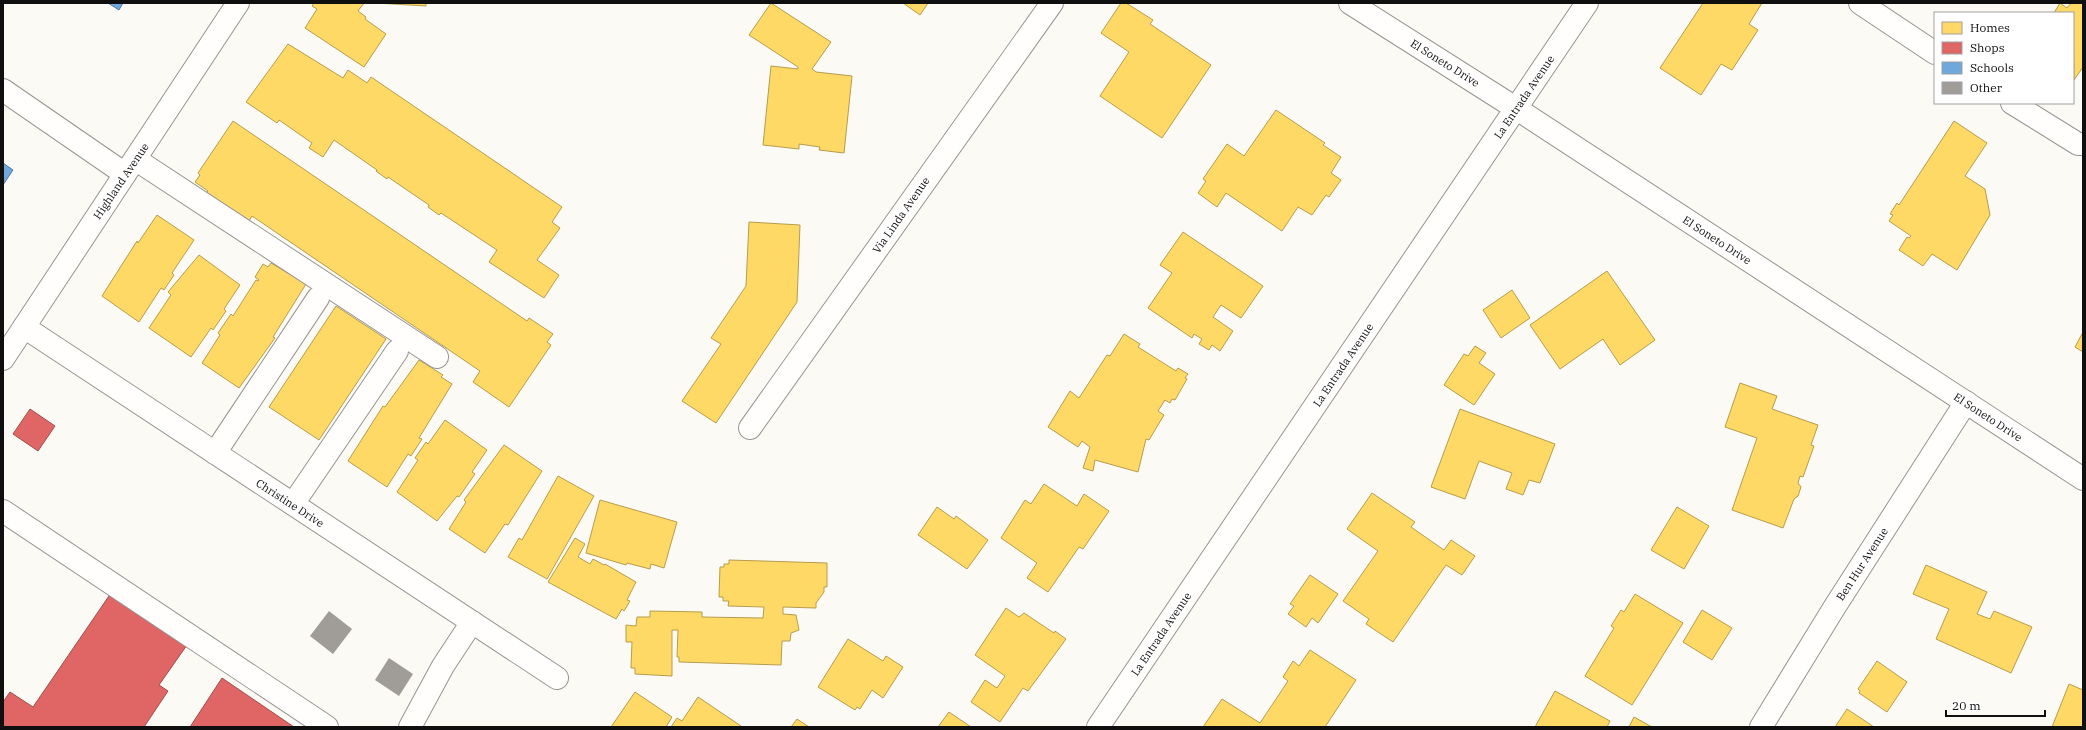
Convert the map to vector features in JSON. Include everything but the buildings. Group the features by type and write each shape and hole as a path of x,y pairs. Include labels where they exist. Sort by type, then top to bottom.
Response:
{"street":[{"name":"Highland Avenue","path":"3,359 238,3"},
{"name":"Via Linda Avenue","path":"750,428 1052,3"},
{"name":"El Soneto Drive","path":"1350,3 1517,109 2083,478"},
{"name":"La Entrada Avenue","path":"1098,727 1517,109 1587,3"},
{"path":"1860,3 1934,52"},
{"path":"3,90 437,357"},
{"path":"2014,104 2078,144 2083,144"},
{"path":"215,453 318,298"},
{"name":"Christine Drive","path":"24,327 557,678"},
{"path":"293,504 397,351"},
{"name":"Ben Hur Avenue","path":"1761,727 1834,608 1966,402"},
{"path":"3,511 327,727"},
{"path":"410,727 443,666 472,622"}]}
